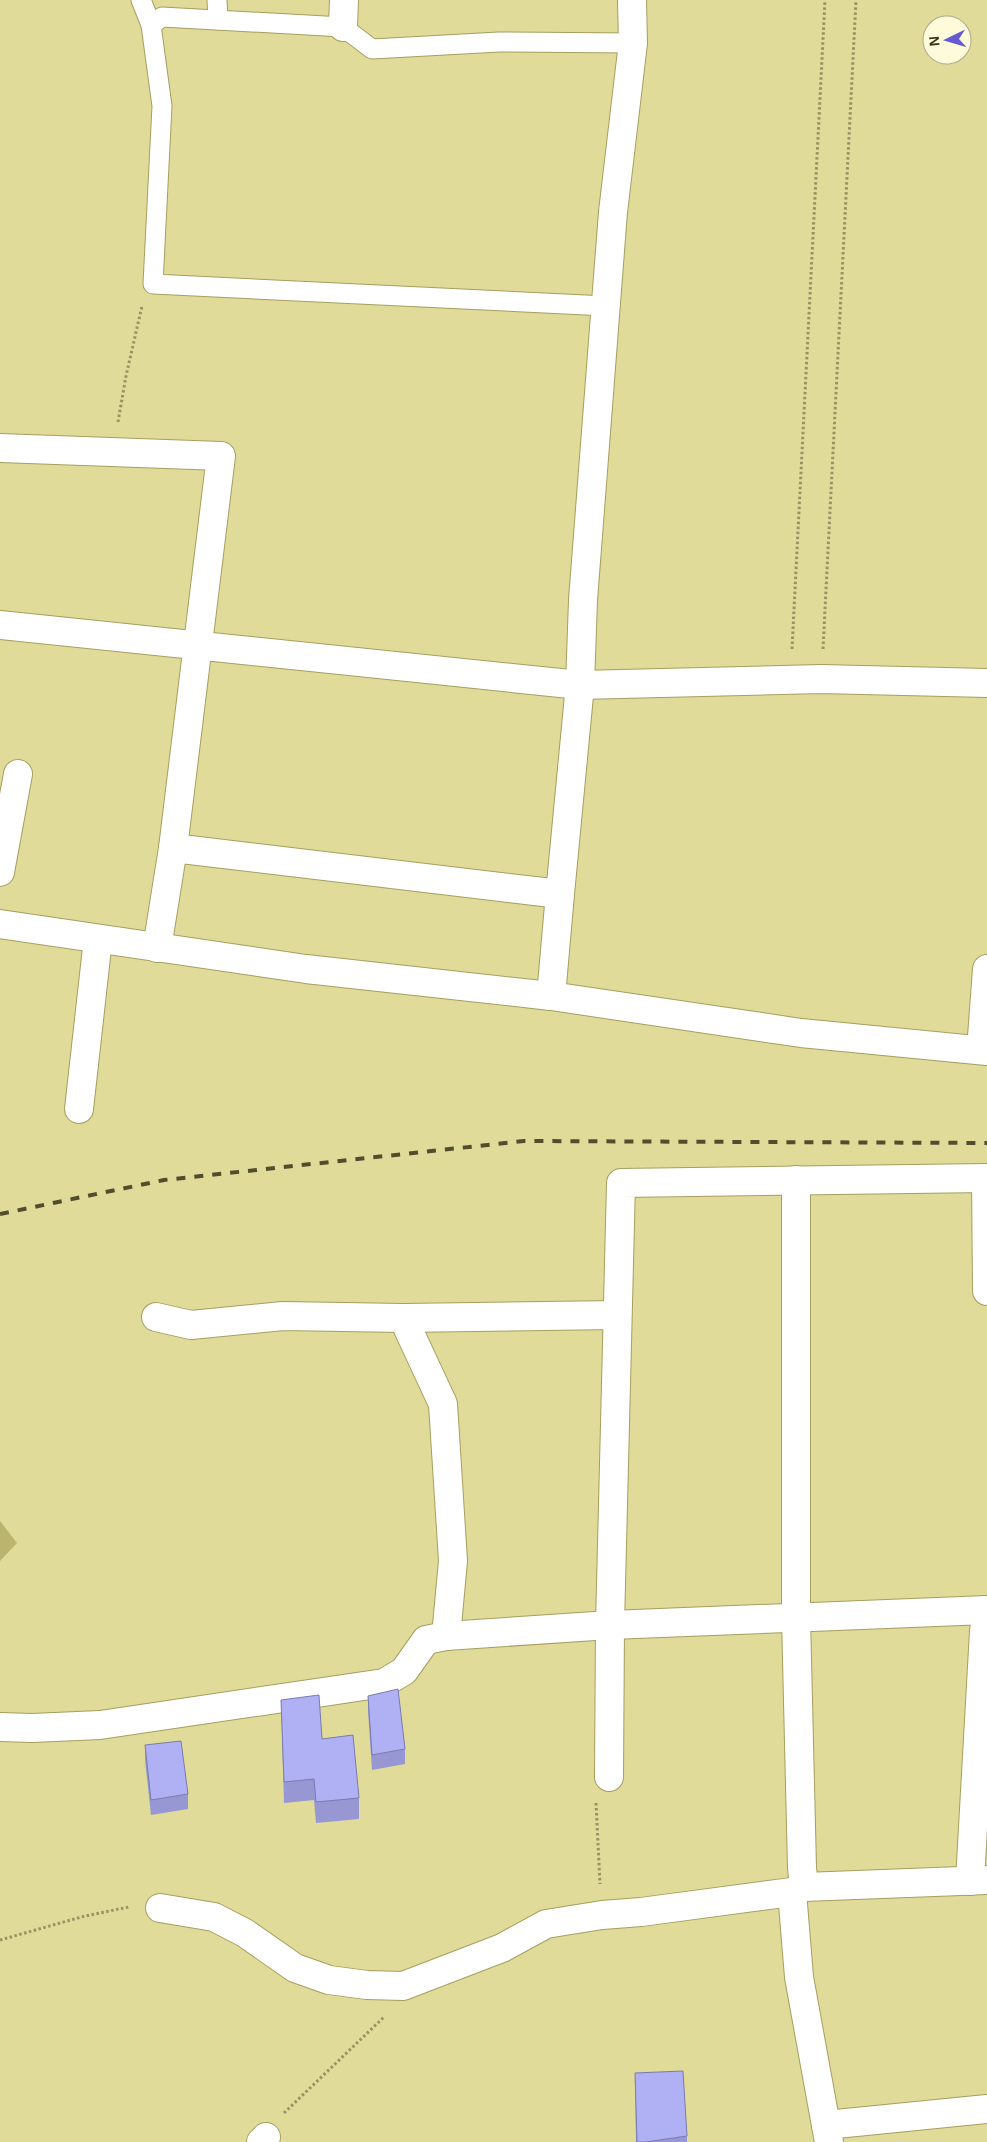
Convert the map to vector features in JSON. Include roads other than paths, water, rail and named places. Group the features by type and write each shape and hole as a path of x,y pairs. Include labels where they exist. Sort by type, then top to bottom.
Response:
{"street":[{"path":"343,27 344,0"},
{"path":"551,996 580,685 583,600 614,212 633,43 632,0"},
{"path":"0,448 222,456 173,848 157,948"},
{"path":"0,625 580,685 790,680 987,683"},
{"path":"0,872 18,774"},
{"path":"173,848 560,894"},
{"path":"0,924 306,969 551,996 800,1033 984,1051 987,969"},
{"path":"79,1109 98,939"},
{"path":"609,1777 610,1625 621,1183 986,1178 987,1291"},
{"path":"796,1180 796,1617 802,1868 798,1890 799,1977 827,2134 987,2109"},
{"path":"156,1317 191,1325 283,1316 402,1318 617,1315"},
{"path":"402,1318 443,1404 453,1561 446,1636"},
{"path":"0,1728 100,1725 384,1683 404,1671 426,1640 446,1636 610,1625 987,1610 984,1632 978,1881 798,1890 546,1924 502,1948 403,1986 367,1985 329,1980 295,1968 245,1933 214,1917 160,1908"}],"lane":[{"path":"141,0 151,25 162,106 153,284 606,306"},
{"path":"217,0 218,20"},
{"path":"151,25 162,17 343,27 372,49 499,42 633,43"}],"railway":[{"path":"0,1214 164,1180 524,1141 987,1143"}]}
